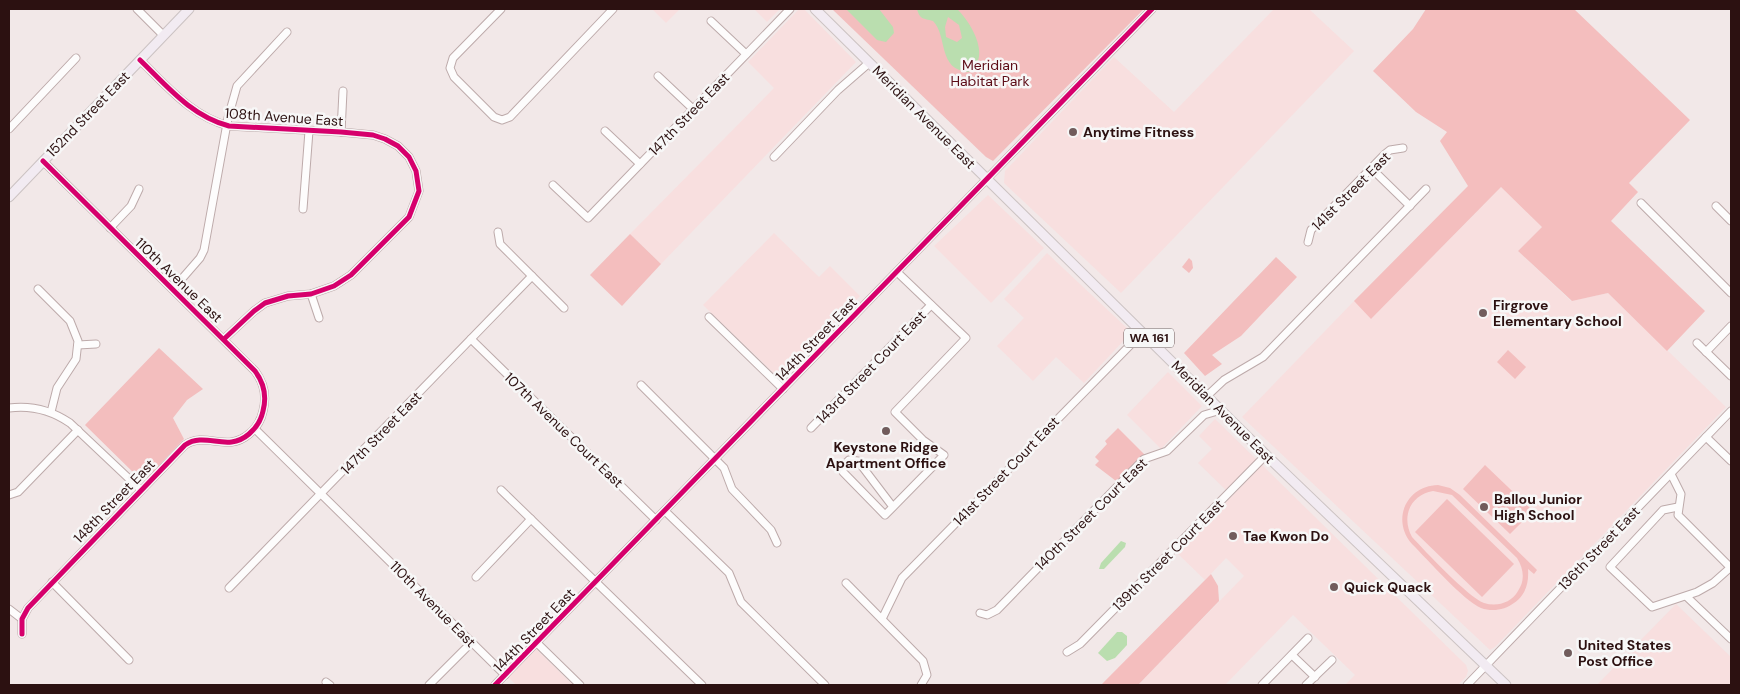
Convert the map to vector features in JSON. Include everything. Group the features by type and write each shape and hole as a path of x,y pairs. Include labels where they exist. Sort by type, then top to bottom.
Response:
{"main road":[{"name":"152nd Street East","path":"10,192 43,161 189,9"},
{"name":"Meridian Avenue East","path":"815,9 1266,455 1506,685"}],"street":[{"path":"137,9 163,35"},
{"path":"501,9 453,58 450,68 451,73 494,117 502,120 510,117 613,9"},
{"name":"147th Street East","path":"553,185 588,218 790,9"},
{"name":"144th Street East","path":"495,685 988,180 1152,9"},
{"path":"711,21 746,54"},
{"path":"173,289 200,258 204,250 228,118 238,86 287,32"},
{"path":"9,129 76,58"},
{"name":"108th Avenue East","path":"140,60 197,113 228,126 372,135 398,146 413,164 419,188 409,217 351,275 334,286 311,294"},
{"path":"774,157 838,90 870,63"},
{"path":"658,76 693,109"},
{"path":"341,132 343,91"},
{"path":"303,209 309,131"},
{"path":"605,131 640,164"},
{"name":"141st Street East","path":"1308,242 1311,230 1371,168 1390,150 1403,148"},
{"name":"110th Avenue East","path":"43,161 255,370 262,383 264,408 260,422 255,429 505,675"},
{"path":"1371,168 1410,206"},
{"path":"110,228 131,206 138,189"},
{"name":"140th Street Court East","path":"1204,415 1208,397 1224,380 1263,357 1426,189"},
{"path":"1641,203 1731,293"},
{"path":"1716,206 1731,221"},
{"path":"498,232 500,244 564,308"},
{"path":"893,507 858,460 852,459 845,463 843,472 885,514 893,507 944,455 923,440 895,412 966,338 897,272"},
{"name":"147th Street East","path":"229,588 532,276"},
{"path":"38,289 70,321 76,334 78,345 73,366 57,388 51,412"},
{"path":"224,339 265,303 288,296 311,294 319,318"},
{"name":"143rd Street Court East","path":"811,428 931,305"},
{"path":"709,317 783,389"},
{"path":"1706,352 1731,326"},
{"name":"141st Street Court East","path":"882,619 902,578 1143,332"},
{"name":"107th Avenue Court East","path":"471,340 656,520"},
{"path":"1696,343 1731,376"},
{"path":"78,345 96,344"},
{"path":"641,385 724,468 732,489 767,526 777,543"},
{"path":"9,408 25,407 51,412 78,430 141,490"},
{"name":"140th Street Court East","path":"980,613 988,616 996,610 1144,459 1172,448 1204,415 1221,410"},
{"name":"136th Street East","path":"1467,685 1731,411"},
{"name":"148th Street East","path":"22,619 28,608 52,582 189,443 200,440 224,443 236,442 255,429"},
{"path":"9,495 18,492 78,430"},
{"path":"1706,437 1731,461"},
{"name":"139th Street Court East","path":"1067,652 1080,644 1266,455"},
{"path":"1671,474 1680,489 1678,515 1731,567 1714,582 1687,597 1678,597 1652,608 1610,567 1663,510 1678,507"},
{"path":"501,490 702,685"},
{"path":"665,511 729,573 741,602 825,685"},
{"path":"476,577 531,520"},
{"path":"52,582 129,660"},
{"path":"846,583 924,661 927,672 921,685"},
{"path":"1687,597 1731,639"},
{"path":"9,609 22,619 22,634"},
{"path":"1262,685 1308,638"},
{"path":"428,685 472,642"},
{"path":"537,643 580,685"},
{"path":"1292,654 1315,677"},
{"path":"1306,685 1332,660"}],"shaded area":[{"path":"652,9 680,9 666,23"},
{"path":"754,9 780,9 767,22"},
{"path":"799,9 804,9 856,62 661,264 630,234 774,88 748,62"},
{"path":"846,9 879,9 893,27 894,33 886,42 877,40"},
{"path":"917,9 957,9 968,22 977,41 979,58 975,66 968,72 958,70 952,65 944,51 938,27 933,21 922,18","holes":["948,17 959,25 962,38 957,42 946,37 945,27"]},
{"path":"1274,9 1309,9 1354,51 1121,293 1004,183 1005,171 1114,57 1174,112"},
{"path":"1426,9 1574,9 1690,120 1629,183 1638,192 1611,221 1705,311 1667,351 1608,293 1572,301 1518,251 1542,227 1501,187 1371,319 1354,301 1468,186 1440,141 1447,132 1416,112 1373,71 1413,29"},
{"name":"Ballou Junior High School","path":"1501,187 1542,227 1518,251 1571,301 1608,293 1726,407 1490,650 1242,417 1354,301 1372,318"},
{"path":"988,195 1044,248 991,303 934,246"},
{"path":"774,233 819,277 830,266 860,296 780,379 703,305"},
{"path":"630,234 661,264 622,306 590,275"},
{"path":"1047,253 1129,330 1128,336 1084,383 1056,357 1033,381 997,346 1024,318 1004,299"},
{"path":"1168,372 1202,406 1161,449 1127,415"},
{"path":"1215,419 1257,460 1227,491 1198,463 1212,449 1199,436"},
{"path":"1262,465 1466,665 1468,671 1466,677 1458,685 1345,685 1355,675 1293,615 1225,685 1138,685 1244,576 1226,558 1205,580 1177,553"},
{"path":"1121,541 1126,543 1125,547 1104,569 1099,569 1101,563"},
{"path":"1211,574 1218,586 1219,601 1138,685 1101,685"},
{"path":"1676,604 1731,657 1731,685 1597,685"},
{"path":"1117,632 1122,632 1127,636 1127,645 1115,658 1107,661 1098,653"},
{"path":"536,649 573,685 516,685 508,677"}],"green space":[{"name":"Meridian Habitat Park","path":"832,9 1144,9 993,161 986,157"},
{"path":"1276,257 1297,277 1241,336 1212,355 1222,364 1205,376 1184,353"},
{"path":"1189,258 1192,261 1193,268 1189,273 1182,267"},
{"path":"159,348 203,389 187,400 173,418 184,439 142,481 85,425"},
{"path":"1508,350 1526,367 1515,379 1497,362"},
{"path":"1118,428 1145,455 1120,480 1116,481 1095,465 1099,461 1095,457 1107,444 1105,441"},
{"path":"1485,465 1533,511 1510,534 1463,489"},
{"path":"1438,485 1450,488 1460,495 1537,570 1534,574 1528,569 1526,588 1518,600 1503,609 1481,608 1456,589 1412,544 1406,535 1403,525 1405,506 1417,491","holes":["1433,491 1452,495 1517,558 1523,575 1522,583 1512,599 1499,604 1484,603 1477,599 1447,573 1412,537 1407,522 1413,502 1425,493"]},
{"path":"1447,499 1514,564 1482,597 1415,532"}],"cycle path":[{"path":"495,685 1152,9"},
{"path":"140,60 191,108 215,121 229,126 373,135 398,146 409,157 416,171 419,191 409,217 351,275 334,286 311,294 288,296 265,303 224,339"},
{"path":"22,634 22,619 28,608 185,445 201,440 233,442 241,439 249,434 258,424 265,400 263,385 255,371 43,161"}],"place":[{"name":"Anytime Fitness","path":"1073,132"},
{"name":"Firgrove Elementary School","path":"1483,313"},
{"name":"Keystone Ridge Apartment Office","path":"886,431"},
{"name":"Ballou Junior High School","path":"1484,507"},
{"name":"Tae Kwon Do","path":"1233,536"},
{"name":"Quick Quack","path":"1334,587"},
{"name":"United States Post Office","path":"1568,653"}]}
